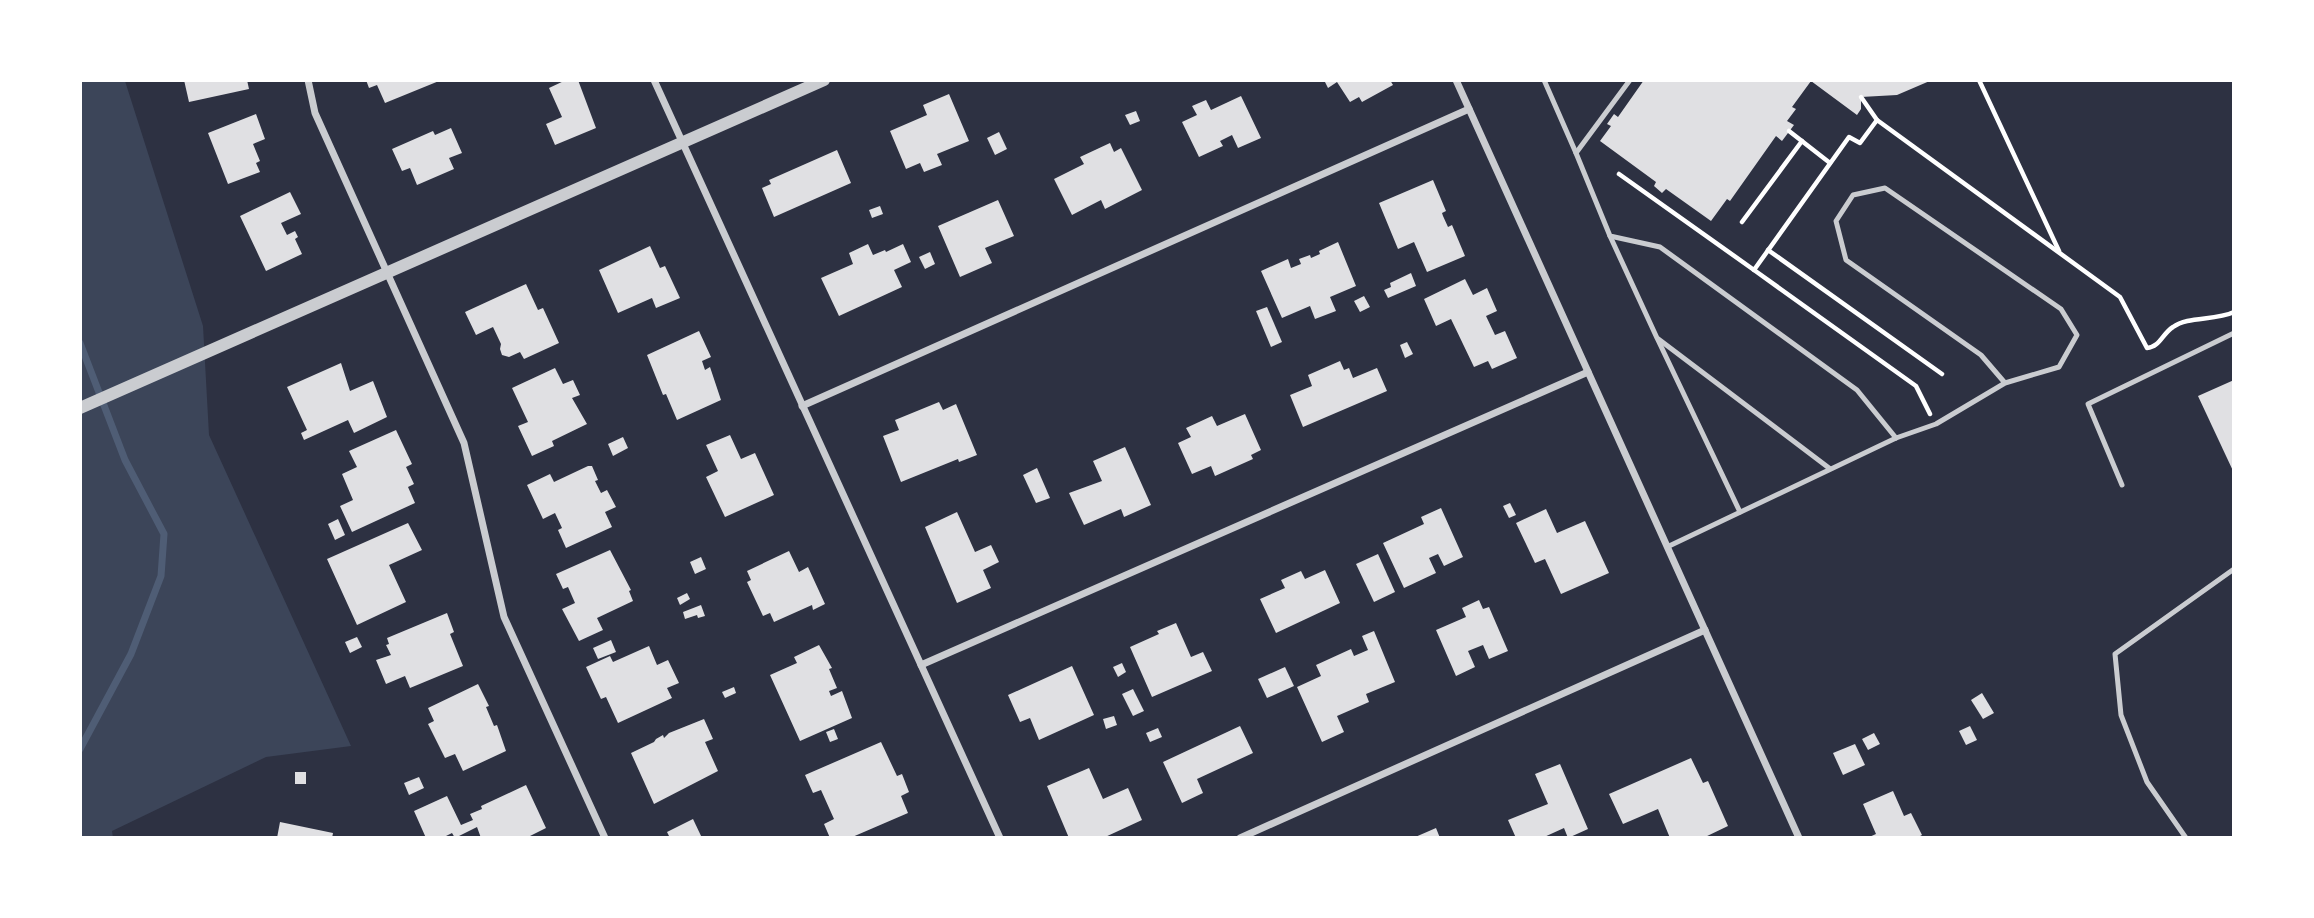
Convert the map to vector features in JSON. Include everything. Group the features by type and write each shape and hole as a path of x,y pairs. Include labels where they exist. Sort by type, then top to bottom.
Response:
{"street":[{"path":"307,80 315,113 464,443 504,617 605,838"},
{"path":"653,80 1000,838"},
{"path":"80,408 824,80"},
{"path":"1456,80 1799,838"},
{"path":"802,406 1469,109"},
{"path":"921,665 1588,372"},
{"path":"1240,838 1705,630"}],"lane":[{"path":"1544,80 1610,236 1740,512"},
{"path":"1576,153 1630,80"},
{"path":"1667,547 1829,468 1896,438 1936,424 2005,383 2059,367 2077,335 2062,309 1885,188 1853,195 1836,221 1846,260 1980,355 2005,383"},
{"path":"1610,236 1660,247 1857,390 1896,438"},
{"path":"2122,485 2088,404 2234,333"},
{"path":"1657,338 1829,468"},
{"path":"2186,838 2147,782 2121,715 2116,654 2234,569"}],"path":[{"path":"1979,80 2059,253"},
{"path":"1861,97 1877,120"},
{"path":"1789,131 1830,163"},
{"path":"1742,222 1802,141"},
{"path":"1768,250 1942,374"},
{"path":"1754,270 1916,386 1936,424"}],"shaded area":[{"path":"80,81 125,81 203,326 209,435 351,746 266,757 112,831 113,838 80,837"}],"building":[{"path":"184,80 247,80 249,89 189,102"},
{"path":"366,80 439,81 385,103 377,85 369,88"},
{"path":"566,80 578,80 596,128 555,145 546,124 562,117 549,88"},
{"path":"1324,80 1390,80 1393,85 1362,102 1359,97 1350,102 1337,82 1328,88"},
{"path":"1644,80 1932,80 1897,95 1861,97 1861,109 1857,115 1811,81 1792,107 1796,109 1787,121 1794,125 1782,141 1776,136 1730,201 1727,199 1711,221 1666,189 1662,193 1654,186 1656,182 1600,141 1611,126 1607,124 1614,114 1618,117"},
{"path":"949,94 969,141 937,154 942,165 924,172 920,163 906,169 890,131 927,115 923,105"},
{"path":"1241,96 1261,138 1238,148 1232,135 1220,141 1223,146 1199,157 1182,122 1197,115 1192,106 1206,100 1211,110"},
{"path":"1136,111 1140,121 1130,125 1125,115"},
{"path":"256,114 265,139 253,144 260,161 256,163 260,172 228,184 208,133"},
{"path":"451,128 462,153 449,158 454,169 417,185 410,168 402,171 392,149 433,131 435,135"},
{"path":"999,132 1007,149 995,155 987,138"},
{"path":"1110,143 1114,152 1121,148 1142,190 1105,209 1101,200 1072,215 1054,179 1084,164 1080,157"},
{"path":"837,150 851,183 774,217 762,188 771,184 769,180"},
{"path":"1433,180 1446,211 1442,213 1443,216 1448,227 1452,225 1465,256 1427,272 1414,242 1398,249 1379,203"},
{"path":"290,192 301,214 281,223 287,235 295,231 298,237 295,239 302,254 266,271 240,216"},
{"path":"998,200 1014,236 985,248 992,263 960,277 938,226"},
{"path":"880,206 883,214 872,218 869,210"},
{"path":"1338,242 1356,286 1330,297 1336,311 1315,319 1310,306 1282,318 1261,271 1288,259 1291,268 1301,264 1299,259 1310,255 1311,258"},
{"path":"868,244 873,255 903,244 911,262 894,270 902,287 839,316 821,278 853,264 849,253"},
{"path":"650,246 660,268 665,266 680,298 656,308 652,298 618,313 599,270"},
{"path":"930,252 935,264 925,269 919,257"},
{"path":"1411,273 1416,286 1388,298 1384,290 1391,287 1390,283"},
{"path":"1465,279 1473,295 1487,288 1497,311 1486,316 1495,335 1505,331 1517,358 1492,369 1488,361 1474,367 1451,319 1436,326 1424,299"},
{"path":"526,284 538,310 543,308 559,343 524,359 520,352 509,357 502,355 501,344 493,327 476,335 465,312"},
{"path":"1364,296 1370,307 1360,312 1354,301"},
{"path":"1267,307 1282,342 1271,347 1256,311"},
{"path":"699,331 711,357 702,361 705,370 710,367 721,400 677,420 666,394 663,395 647,355"},
{"path":"1407,342 1413,354 1405,358 1400,345"},
{"path":"1340,361 1344,370 1349,368 1353,378 1377,368 1387,391 1303,427 1290,395 1312,386 1308,375"},
{"path":"341,363 350,391 373,381 387,417 354,433 348,420 304,440 301,433 307,430 287,387"},
{"path":"555,368 563,384 573,380 580,395 572,398 587,424 552,441 554,446 532,456 518,426 528,422 512,388"},
{"path":"2234,380 2234,473 2198,396"},
{"path":"939,402 943,410 956,404 977,455 959,462 958,459 901,482 883,436 899,430 895,420"},
{"path":"1245,414 1261,450 1251,455 1253,459 1215,476 1211,466 1192,474 1178,443 1191,437 1186,428 1212,416 1217,426"},
{"path":"396,430 412,464 406,467 414,484 408,487 415,503 352,532 340,506 353,500 342,474 357,467 349,451"},
{"path":"730,435 741,459 755,453 774,495 725,517 706,477 718,471 706,445"},
{"path":"623,437 628,448 613,456 608,444"},
{"path":"1125,447 1151,505 1124,517 1121,509 1084,525 1069,493 1102,481 1093,461"},
{"path":"592,466 601,493 607,490 616,507 605,512 612,527 566,548 558,530 562,528 555,513 543,519 527,485 550,474 554,482"},
{"path":"1037,468 1050,498 1036,503 1023,475"},
{"path":"1510,503 1516,515 1509,518 1503,506"},
{"path":"1441,508 1463,557 1444,566 1438,554 1429,558 1436,573 1404,588 1383,543 1424,524 1421,517"},
{"path":"1546,509 1557,533 1585,521 1609,573 1561,594 1545,559 1535,563 1516,523"},
{"path":"957,512 975,552 991,545 999,562 983,570 991,588 957,603 925,527"},
{"path":"338,519 345,535 335,540 328,524"},
{"path":"408,523 422,550 389,565 406,602 357,625 327,559"},
{"path":"610,550 631,590 629,591 633,601 597,618 603,630 579,641 562,609 575,603 568,587 563,589 556,574"},
{"path":"789,551 799,572 808,567 825,604 813,610 812,605 774,622 770,613 763,616 747,582 751,580 747,571"},
{"path":"1378,554 1395,592 1374,602 1356,564"},
{"path":"701,557 706,569 695,574 690,562"},
{"path":"1325,570 1340,603 1276,633 1260,599 1285,588 1281,580 1301,571 1305,579"},
{"path":"687,593 690,599 680,605 677,598"},
{"path":"1479,600 1483,609 1489,607 1508,651 1489,659 1483,645 1468,651 1475,667 1456,676 1436,630 1466,617 1462,608"},
{"path":"701,605 705,616 698,618 697,615 685,619 683,612"},
{"path":"447,613 454,632 450,634 463,666 410,688 405,676 386,684 376,660 391,655 386,645 389,644 387,638"},
{"path":"1176,623 1191,657 1203,652 1212,671 1152,697 1130,647"},
{"path":"1374,631 1395,682 1366,694 1369,702 1337,716 1344,732 1322,742 1297,687 1321,676 1316,665 1351,649 1354,656 1368,650 1362,636"},
{"path":"357,637 362,647 350,653 345,642"},
{"path":"611,640 616,652 598,659 593,648"},
{"path":"819,645 832,668 829,669 837,688 829,691 831,696 842,691 852,718 800,741 770,675 797,663 794,657"},
{"path":"649,646 657,665 668,660 679,683 667,688 672,698 618,723 606,697 601,699 586,667 610,656 613,662"},
{"path":"1122,663 1126,672 1118,677 1113,667"},
{"path":"1072,666 1094,715 1039,740 1030,718 1020,722 1008,695"},
{"path":"1285,667 1294,686 1267,698 1258,679"},
{"path":"478,684 506,751 463,771 455,754 445,758 428,724 434,721 428,708"},
{"path":"734,687 736,693 725,698 722,692"},
{"path":"1133,689 1144,711 1133,716 1122,694"},
{"path":"1982,693 1994,713 1983,719 1971,700"},
{"path":"1114,716 1117,725 1106,729 1103,719"},
{"path":"704,719 713,739 705,742 718,771 654,804 631,753 663,735 664,738 669,733"},
{"path":"1240,726 1253,753 1197,779 1203,793 1182,803 1163,762"},
{"path":"1970,726 1977,740 1966,745 1959,731"},
{"path":"1158,728 1162,737 1150,742 1146,733"},
{"path":"834,729 838,739 830,742 826,732"},
{"path":"1874,733 1880,744 1868,750 1862,739"},
{"path":"881,742 897,776 902,774 909,792 901,796 908,813 850,838 830,838 824,824 834,819 821,790 813,793 805,775"},
{"path":"1855,744 1865,765 1843,775 1833,753"},
{"path":"1691,758 1703,783 1708,781 1728,826 1703,838 1670,838 1658,809 1623,824 1609,794"},
{"path":"1560,764 1588,829 1568,838 1564,828 1542,838 1516,838 1508,820 1548,804 1535,774"},
{"path":"1089,768 1103,799 1128,788 1142,820 1103,838 1069,838 1047,786"},
{"path":"295,772 306,772 306,784 295,784"},
{"path":"419,777 424,788 409,795 404,783"},
{"path":"526,785 546,828 526,838 481,838 477,827 455,838 452,833 442,838 426,838 414,811 447,796 461,825 473,820 470,814 482,809 481,806"},
{"path":"1893,791 1904,816 1911,813 1922,835 1916,838 1867,838 1876,834 1863,804"},
{"path":"693,819 702,838 670,838 667,832"},
{"path":"280,822 333,833 332,838 277,838"},
{"path":"1436,828 1440,838 1413,838"}],"waterway":[{"path":"80,343 125,460 164,534 161,576 131,654 80,749"}]}
